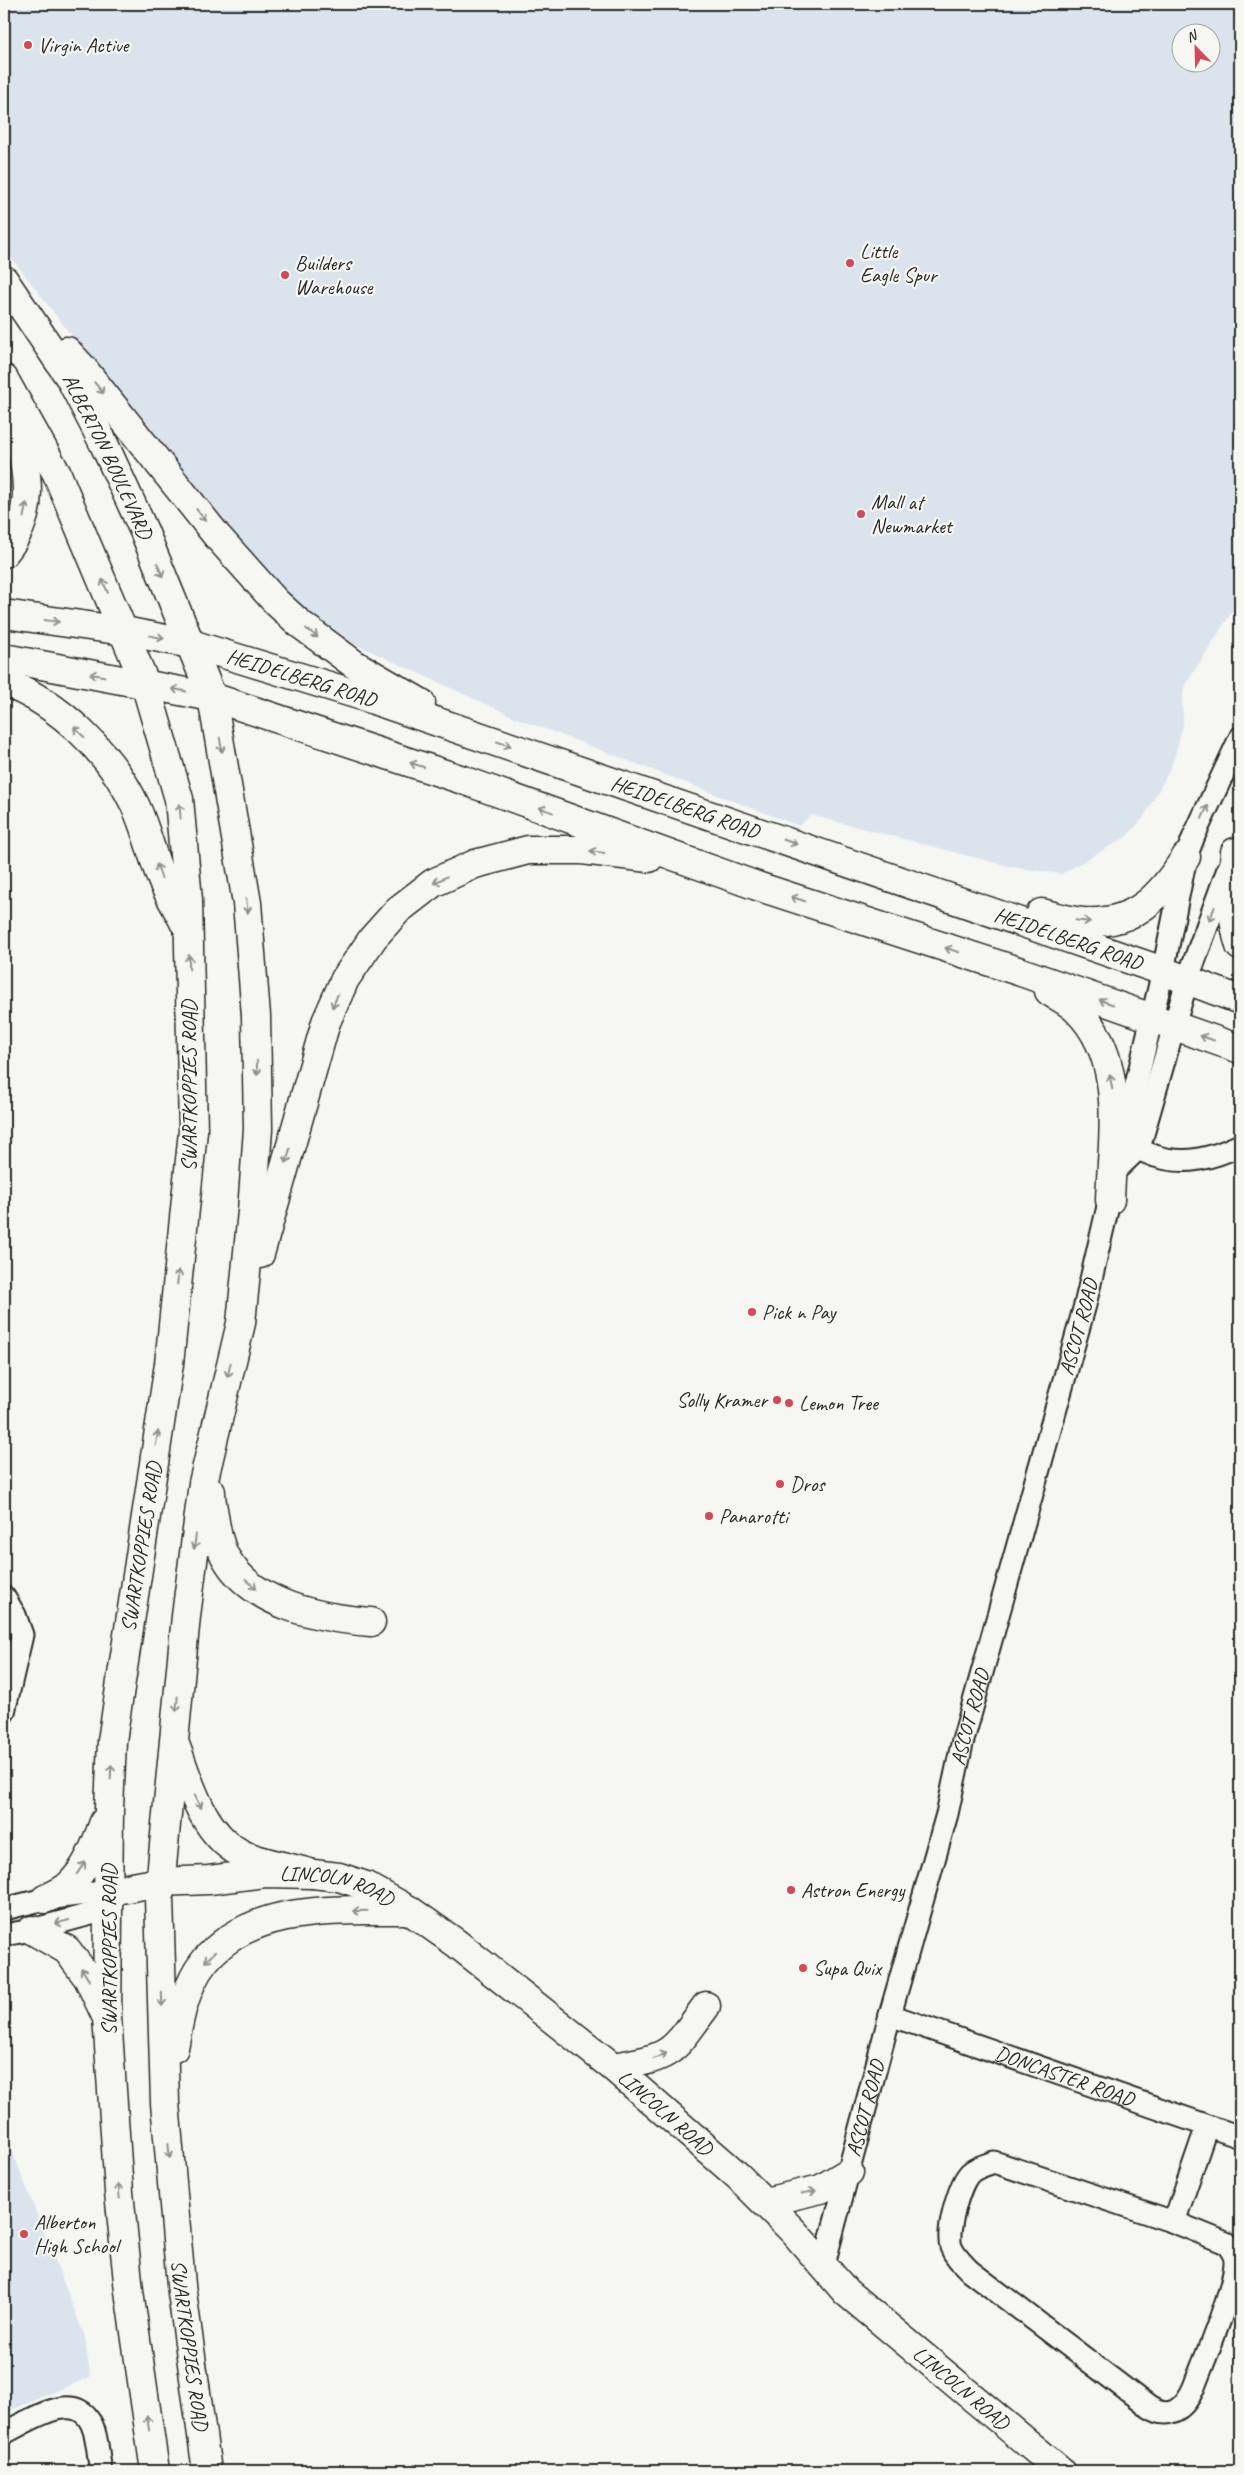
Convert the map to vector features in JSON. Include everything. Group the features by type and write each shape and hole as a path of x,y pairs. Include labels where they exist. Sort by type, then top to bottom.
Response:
{"main road":[{"name":"ALBERTON BOULEVARD","path":"11,291 70,378 104,444 144,531 190,644"},
{"path":"11,291 81,366 217,536 276,602 300,624 354,664 419,702 458,728"},
{"path":"4,380 23,459 29,494 22,524 4,554"},
{"path":"4,380 57,474 124,631"},
{"name":"HEIDELBERG ROAD","path":"4,614 124,631 190,644 362,696 1240,1000"},
{"name":"SWARTKOPPIES ROAD","path":"124,631 145,683 179,799 188,930 192,1141 169,1364 112,1742 109,1808 107,2017 119,2192 129,2291 155,2471"},
{"name":"SWARTKOPPIES ROAD","path":"190,644 212,697 247,903 256,1016 258,1129 241,1323 200,1502 186,1616 160,1890 165,2103 180,2285 207,2471"},
{"name":"HEIDELBERG ROAD","path":"4,658 212,697 463,780 697,864 1021,972 1240,1049"},
{"path":"4,682 18,687 61,714 117,774 135,805 148,836 160,875 188,930"},
{"path":"1238,846 1232,892 1234,927 1240,946"},
{"path":"241,1323 326,1022 345,979 373,938 398,910 433,883 475,864 528,850 582,850 697,864"},
{"path":"898,880 1082,922 1106,922 1138,911 1155,898 1167,887 1186,857"},
{"path":"1021,972 1077,1009 1090,1026 1104,1055 1109,1068 1113,1094 1110,1200"},
{"path":"212,1443 211,1497 218,1534 226,1558 238,1573 276,1603 325,1616 371,1622"},
{"path":"174,1740 195,1797 211,1827 225,1842 241,1854 313,1874"},
{"path":"45,1900 67,1887 82,1869 94,1848 109,1808"},
{"name":"LINCOLN ROAD","path":"109,1900 209,1880 265,1873 313,1874 339,1877 366,1886 409,1910 456,1943 613,2067 765,2202 824,2264 846,2292 1061,2471"},
{"path":"165,2103 179,2020 186,1997 204,1962 221,1945 252,1926 284,1917 319,1912 409,1910"},
{"path":"32,1930 67,1950 88,1978 107,2017"},
{"path":"613,2067 654,2060 666,2055 676,2047 706,2006"},
{"path":"765,2202 821,2189 849,2172"}],"street":[{"path":"1240,738 1186,857 1175,976 1130,1145 1156,1156 1191,1160 1216,1157 1240,1145"},
{"path":"1175,976 1238,846"},
{"name":"ASCOT ROAD","path":"824,2264 890,2015 947,1814 962,1744 1085,1305 1117,1169 1130,1145"},
{"path":"4,1597 16,1615 22,1635 4,1712"},
{"path":"9,1904 45,1900 109,1900"},
{"path":"4,1936 32,1930 109,1900"},
{"name":"DONCASTER ROAD","path":"890,2015 1240,2137"},
{"path":"1174,2222 1208,2126"},
{"path":"994,2162 1174,2222 1226,2243 1231,2249 1235,2260 1229,2291 1194,2387 1188,2400 1179,2410 1169,2414 1157,2413 970,2271 959,2260 951,2245 952,2223 964,2180 971,2172 994,2162"},
{"path":"4,2433 66,2406 76,2408 84,2414 92,2425 101,2471"}],"shaded area":[{"path":"4,4 1240,4 1240,599 1184,687 1182,703 1183,724 1177,748 1171,767 1144,817 1126,837 1061,874 1012,867 811,815 799,826 514,717 331,633 301,615 214,520 4,248"},
{"name":"Alberton High School","path":"4,2131 85,2337 90,2377 4,2413"}],"place":[{"name":"Virgin Active","path":"28,45"},
{"name":"Little Eagle Spur","path":"850,263"},
{"name":"Builders Warehouse","path":"285,275"},
{"name":"Mall at Newmarket","path":"861,514"},
{"name":"Pick n Pay","path":"752,1312"},
{"name":"Solly Kramer","path":"777,1400"},
{"name":"Lemon Tree","path":"789,1403"},
{"name":"Dros","path":"780,1484"},
{"name":"Panarotti","path":"709,1516"},
{"name":"Astron Energy","path":"791,1890"},
{"name":"Supa Quix","path":"803,1968"},
{"name":"Alberton High School","path":"24,2234"}]}
